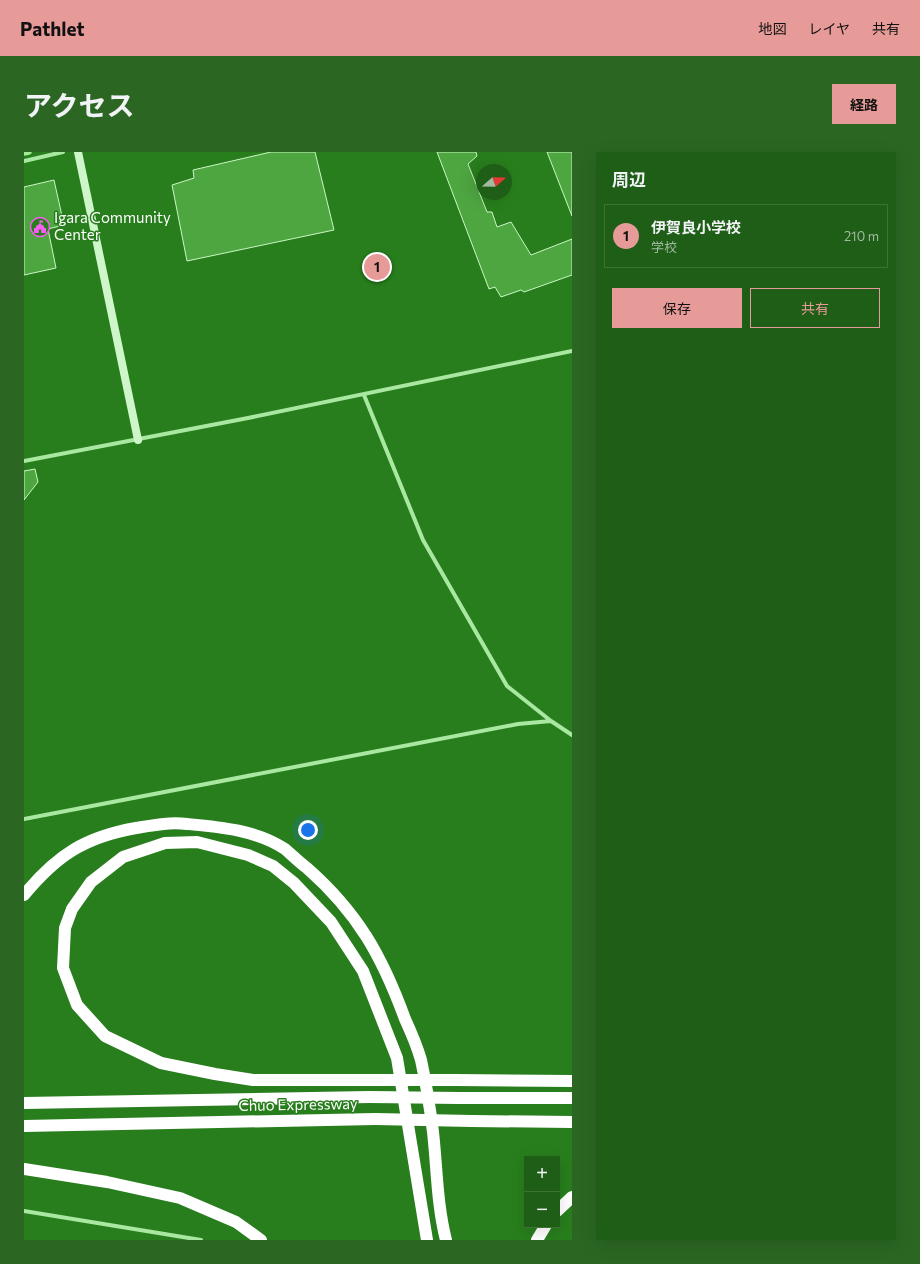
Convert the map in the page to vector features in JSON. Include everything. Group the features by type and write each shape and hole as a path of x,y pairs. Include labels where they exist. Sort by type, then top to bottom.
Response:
{"highway":[{"path":"24,895 38,878 59,860 91,839 116,832 168,822 224,827 254,835 284,849 326,886 362,928 381,960 396,994 420,1058 433,1129 441,1219 446,1240"},
{"path":"427,1240 397,1058 363,971 330,922 294,883 273,866 248,855 197,842 165,843 123,856 90,882 72,909 64,928 63,968 77,1005 105,1036 161,1063 253,1080 362,1080 455,1080 572,1081"},
{"name":"Chuo Expressway","path":"24,1103 370,1097 572,1098"},
{"name":"Chuo Expressway","path":"24,1126 375,1120 572,1122"},
{"path":"24,1169 106,1182 180,1198 236,1222 261,1240"},
{"path":"560,1209 572,1197"},
{"path":"537,1240 544,1228"}],"street":[{"path":"24,160 63,152"},
{"path":"78,152 138,440"},
{"path":"24,461 364,395 572,351"},
{"path":"364,395 423,540 507,686 551,721 572,735"},
{"path":"24,819 518,724 551,721"},
{"path":"24,1211 55,1214 201,1240"}],"building":[{"path":"271,152 315,152 334,230 187,261 172,185 194,178 193,170"},
{"path":"437,152 476,152 477,156 468,164 476,184 476,200 482,200 487,212 492,212 497,227 511,222 531,255 572,239 572,275 524,292 521,290 501,297 495,287 489,289"},
{"path":"547,152 572,152 572,216"},
{"name":"Igara Community Center","path":"54,180 64,225 48,229 56,268 24,275 24,187"},
{"path":"35,469 38,482 24,500 24,471"}],"waterway":[{"path":"24,153 29,152"}],"place":[{"name":"Igara Community Center","path":"40,227"},
{"name":"伊賀良小学校","path":"377,267"}]}
